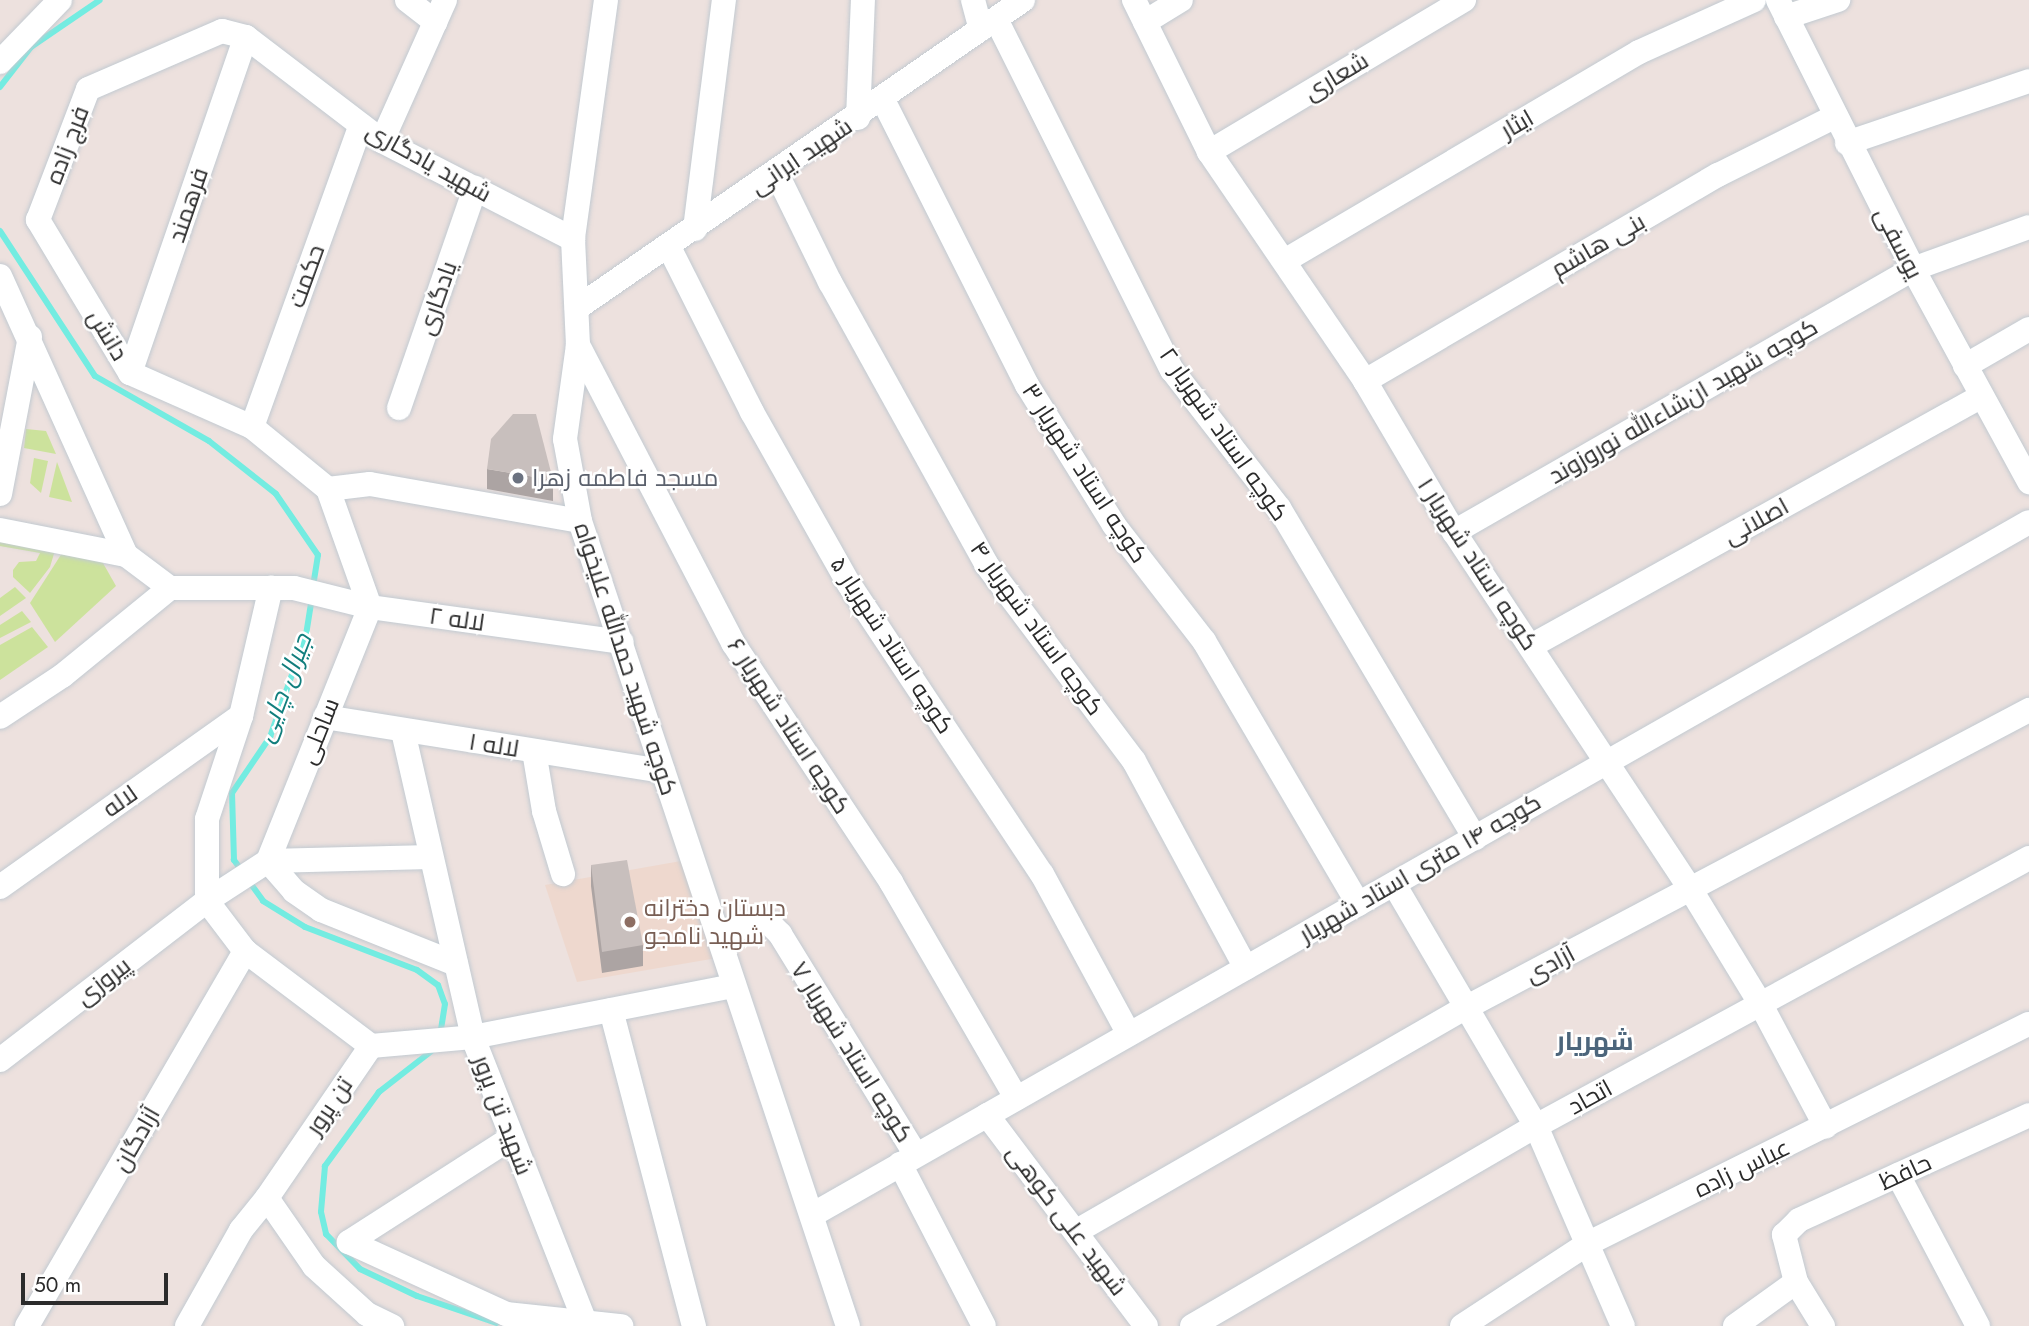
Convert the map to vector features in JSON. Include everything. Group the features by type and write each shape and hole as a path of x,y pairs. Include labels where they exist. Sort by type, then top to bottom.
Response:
{"street":[{"path":"382,141 440,11 407,0"},
{"name":"کوچه شهید حمدالله علیخواه","path":"606,0 573,239 578,345 565,439 580,521 848,1326"},
{"path":"695,229 724,0"},
{"path":"858,118 863,0"},
{"name":"کوچه استاد شهریار ۲","path":"972,0 989,24 1172,370 1279,508 1475,838"},
{"name":"شهید ایرانی","path":"577,308 858,118 1023,0"},
{"path":"1139,11 1181,0"},
{"name":"شعاری","path":"1209,152 1464,0"},
{"name":"ایثار","path":"1286,260 1639,52 1754,0"},
{"path":"1782,9 1838,0"},
{"path":"0,62 56,1"},
{"name":"یوسفی","path":"1782,9 1913,270 1980,397 2029,482"},
{"name":"کوچه استاد شهریار ۱","path":"1139,11 1209,152 1286,260 1365,381 1454,532 1691,890 1760,1003 1826,1127"},
{"name":"شهید یادگاری","path":"222,31 246,37 382,141 573,239"},
{"name":"فرج زاده","path":"38,220 88,89 222,31"},
{"name":"فرهمند","path":"131,373 246,37"},
{"path":"1847,143 2029,81"},
{"name":"کوچه استاد شهریار ۳","path":"883,98 1027,385 1114,525 1204,641 1358,904"},
{"name":"بنی هاشم","path":"1365,381 1718,175 1834,117"},
{"name":"حکمت","path":"251,427 361,125"},
{"name":"کوچه استاد شهریار ۴","path":"776,172 830,282 986,564 1134,761 1246,968"},
{"name":"یادگاری","path":"399,408 475,188"},
{"name":"دانش","path":"38,220 131,373 251,427"},
{"name":"کوچه شهید ان‌شاءالله نوروزوند","path":"1454,532 1913,270 2029,227"},
{"name":"کوچه استاد شهریار ۵","path":"669,247 752,412 849,584 1042,874 1129,1034"},
{"path":"0,276 30,337 125,555"},
{"path":"1965,366 2029,329"},
{"path":"0,494 30,337"},
{"name":"کوچه استاد شهریار ۶","path":"578,345 733,643 891,882 1016,1098"},
{"name":"اصلانی","path":"1531,646 1980,397"},
{"path":"251,427 328,489 370,607"},
{"path":"328,489 370,484 580,521"},
{"name":"کوچه ۱۴ متری استاد شهریار","path":"812,1215 2029,522"},
{"path":"0,530 125,555 170,589 62,676 0,717"},
{"path":"283,587 207,819 207,901 245,951 371,1046 473,1037 403,731"},
{"name":"لاله ۲","path":"170,589 283,587 370,607 622,642"},
{"name":"ساحلی","path":"267,861 370,607"},
{"name":"آزادی","path":"1077,1231 1467,1007 2029,710"},
{"name":"لاله","path":"0,887 241,716"},
{"name":"لاله ۱","path":"324,717 663,771"},
{"path":"534,751 544,811 563,874"},
{"path":"267,861 431,857"},
{"name":"اتحاد","path":"1192,1326 1536,1126 2029,858"},
{"path":"267,861 294,891 321,910 456,964"},
{"name":"پیروزی","path":"0,1060 207,901 267,861"},
{"path":"1394,884 1536,1126 1623,1326"},
{"name":"کوچه استاد شهریار ۷","path":"718,934 760,923 769,923 780,934 908,1160 984,1326"},
{"name":"آزادگان","path":"27,1326 245,951"},
{"name":"شهید تن پرور","path":"584,1322 473,1037 734,986"},
{"path":"611,1010 694,1326"},
{"name":"عباس زاده","path":"1462,1326 1589,1243 2029,1024"},
{"name":"تن پرور","path":"187,1326 241,1230 267,1198 371,1046"},
{"name":"شهید علی کوهی","path":"987,1115 1146,1326"},
{"name":"حافظ","path":"1796,1282 1784,1234 1799,1220 2027,1121"},
{"path":"511,1138 349,1242 506,1314 621,1326"},
{"path":"1898,1175 1978,1326"},
{"path":"267,1198 314,1266 364,1320 392,1326"},
{"path":"1735,1326 1796,1282 1823,1326"}],"shaded area":[{"name":"دبستان دخترانه شهید نامجو","path":"681,861 717,958 577,982 545,885"}],"green space":[{"path":"26,429 46,431 56,454 24,448"},
{"path":"34,458 48,461 41,493 30,483"},
{"path":"57,462 72,502 49,497"},
{"path":"0,536 56,547 50,567 30,593 13,577 13,570 19,562 36,561 40,553 0,546"},
{"path":"64,550 99,556 116,586 55,642 30,603"},
{"path":"15,587 26,598 0,616 0,598"},
{"path":"22,611 31,622 0,638 0,625"},
{"path":"32,627 48,647 0,680 0,645"}],"building":[{"path":"513,414 536,414 553,480 487,469 491,439"},
{"path":"627,860 643,945 602,952 591,865"}],"waterway":[{"name":"جیرال چایی","path":"0,87 31,47 100,0"},
{"name":"جیرال چایی","path":"0,231 95,376 209,441 276,494 318,555 313,588"},
{"name":"جیرال چایی","path":"242,871 234,860 232,793 270,737 306,635 312,598"},
{"name":"جیرال چایی","path":"248,880 263,901 305,927 417,970 438,985 445,1004 440,1035"},
{"name":"جیرال چایی","path":"438,1046 379,1092 325,1166 321,1212 326,1234 360,1269 417,1296 497,1323"}],"place":[{"name":"مسجد فاطمه زهرا","path":"518,478"},
{"name":"دبستان دخترانه شهید نامجو","path":"630,922"}],"district":[{"name":"شهریار","path":"1595,1042"}]}
